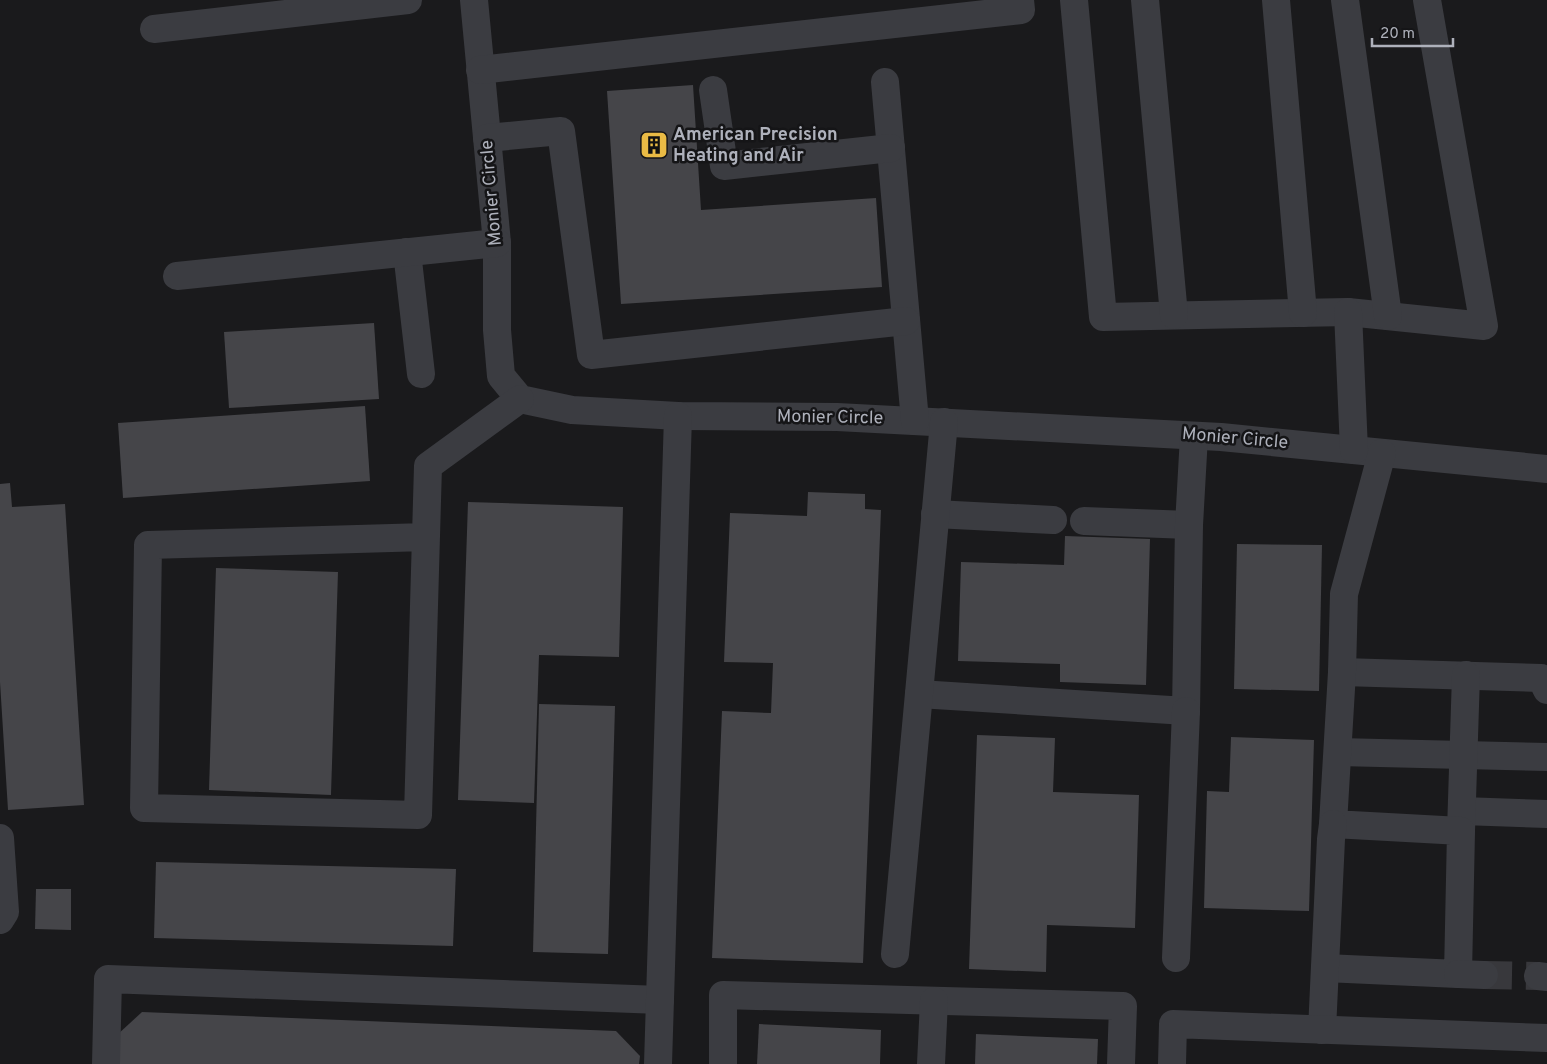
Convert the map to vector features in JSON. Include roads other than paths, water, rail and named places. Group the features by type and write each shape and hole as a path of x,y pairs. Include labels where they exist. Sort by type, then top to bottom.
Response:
{"street":[{"path":"154,29 408,0"},
{"name":"Monier Circle","path":"474,0 497,243 498,330 501,376 520,399 572,410 678,416 837,417 1194,436 1547,469"},
{"path":"480,70 1021,10 1020,0"},
{"path":"1074,0 1103,317 1348,312 1484,326 1427,0"},
{"path":"1145,0 1174,315"},
{"path":"1276,0 1304,313"},
{"path":"1345,0 1388,316"},
{"path":"885,82 915,421"},
{"path":"713,90 724,166 891,148"},
{"path":"487,138 561,131 591,355 906,321"},
{"path":"177,276 497,243"},
{"path":"407,252 421,374"},
{"path":"1348,312 1354,450"},
{"path":"426,537 148,545 144,808 418,815 426,537 428,466 520,399"},
{"path":"658,1064 678,416"},
{"path":"895,954 944,422"},
{"path":"1176,958 1186,712 1189,525 1194,436"},
{"path":"1322,1030 1331,839 1338,752 1344,594 1382,453"},
{"path":"936,514 1053,520"},
{"path":"1084,520 1189,525"},
{"path":"1342,672 1541,678 1547,690"},
{"path":"1325,968 1471,974 1462,821 1466,675"},
{"path":"919,694 1186,712"},
{"path":"1338,752 1547,756"},
{"path":"1333,824 1462,821 1547,814"},
{"path":"0,838 6,912 0,920"},
{"path":"106,1064 108,979 660,1000"},
{"path":"723,1064 723,995 1123,1006 1121,1064"},
{"path":"932,1064 934,1001"},
{"path":"1172,1064 1173,1024 1547,1038"}],"tunnel":[{"path":"1484,975 1538,976"}],"place":[{"name":"American Precision Heating and Air","path":"654,145"}]}
